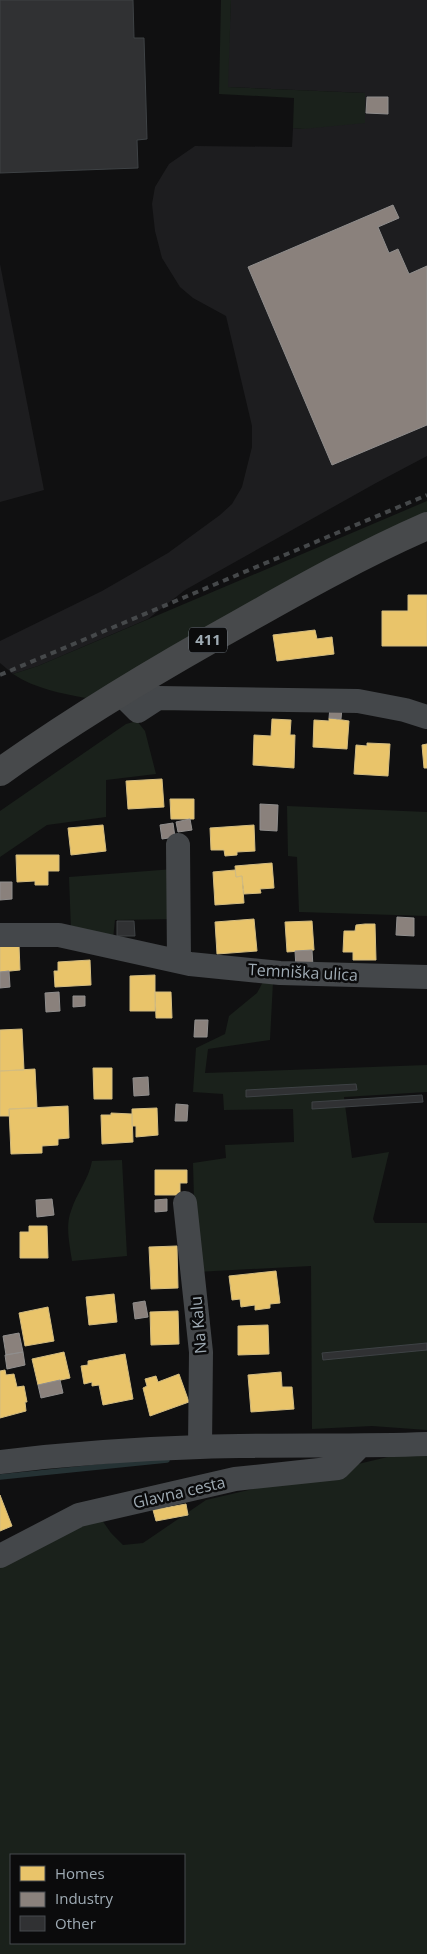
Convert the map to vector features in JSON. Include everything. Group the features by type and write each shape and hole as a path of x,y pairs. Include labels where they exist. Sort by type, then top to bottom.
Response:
{"main road":[{"name":"411","path":"0,772 129,702 159,668 296,591 397,539 427,526"}],"street":[{"path":"129,702 158,698 358,701 427,716"},
{"path":"178,845 179,961"},
{"name":"Temniška ulica","path":"0,935 59,935 190,964 280,972 427,977"},
{"name":"Na Kalu","path":"185,1203 202,1352 200,1447"},
{"path":"0,1462 62,1455 200,1447 427,1444"},
{"name":"Glavna cesta","path":"0,1556 79,1515 235,1479 338,1468 360,1446"}],"shaded area":[{"path":"221,0 231,0 228,87 365,93 365,123 303,129 293,128 294,98 219,94"},
{"path":"231,0 427,0 427,456 185,590 148,619 38,666 13,674 0,663 0,641 102,591 168,553 220,515 232,504 242,487 252,447 252,426 226,316 193,298 180,287 162,258 155,231 152,204 155,187 169,164 195,146 292,147 293,128 303,129 365,93 227,87"},
{"path":"0,264 44,490 0,502"},
{"path":"427,501 427,513 261,596 86,698 39,687 13,674 38,666"},
{"path":"137,721 145,731 156,774 106,780 106,817 47,825 0,857 0,811 126,724"},
{"path":"287,806 427,812 427,916 299,912 297,857 288,856"},
{"path":"174,869 176,919 115,920 113,939 71,930 69,877"},
{"path":"264,980 273,982 270,1040 208,1049 205,1073 427,1065 427,1092 344,1097 352,1158 389,1152 373,1219 375,1223 427,1223 427,1430 372,1426 312,1429 311,1266 196,1272 193,1163 226,1158 225,1145 294,1142 293,1109 224,1110 223,1094 193,1092 196,1048 225,1034 229,1016 257,993"},
{"path":"122,1160 127,1256 72,1261 68,1236 69,1217 92,1161"},
{"path":"427,1454 427,1954 0,1954 0,1568 97,1513 111,1533 123,1545 143,1543 206,1500 396,1455"}],"building: Homes":[{"path":"408,595 427,595 427,646 382,646 382,611 408,611"},
{"path":"315,630 317,639 332,637 334,654 277,661 273,635"},
{"path":"329,718 349,721 347,749 313,747 314,720 329,721"},
{"path":"272,719 291,720 290,735 295,735 294,768 253,765 254,735 271,736"},
{"path":"367,743 390,744 388,776 354,774 356,745 367,746"},
{"path":"427,744 427,768 424,768 422,745"},
{"path":"162,779 164,807 128,809 126,781"},
{"path":"170,799 194,799 194,819 171,819"},
{"path":"103,825 106,851 71,855 68,828"},
{"path":"254,825 255,851 237,852 237,855 225,856 224,850 211,850 210,828"},
{"path":"16,855 59,855 59,871 48,871 48,885 35,885 35,881 17,882"},
{"path":"272,863 274,888 260,889 261,893 244,894 242,876 236,877 235,866"},
{"path":"235,870 236,877 242,876 244,903 215,905 213,872"},
{"path":"254,919 257,951 217,954 215,922"},
{"path":"312,921 314,950 287,952 285,922"},
{"path":"375,924 376,960 353,960 353,952 343,952 344,931 355,931 356,925"},
{"path":"19,945 20,970 0,972 0,946"},
{"path":"90,960 91,985 55,987 54,971 58,971 58,962"},
{"path":"155,975 155,1011 130,1011 130,976"},
{"path":"155,992 171,992 172,1018 156,1018"},
{"path":"22,1029 24,1070 0,1071 0,1030"},
{"path":"93,1068 112,1068 112,1099 94,1099"},
{"path":"35,1069 37,1108 9,1109 9,1116 0,1116 0,1071"},
{"path":"68,1106 69,1138 58,1139 58,1145 42,1146 42,1153 11,1154 9,1109"},
{"path":"157,1108 158,1135 136,1137 136,1126 132,1126 132,1109"},
{"path":"111,1113 132,1114 133,1142 102,1144 101,1115 111,1115"},
{"path":"155,1170 187,1170 187,1183 180,1183 180,1195 155,1195"},
{"path":"29,1226 47,1226 48,1258 20,1258 20,1232 29,1232"},
{"path":"177,1246 178,1288 151,1289 149,1247"},
{"path":"276,1271 280,1303 270,1304 270,1308 255,1310 255,1305 241,1307 240,1299 232,1300 229,1276"},
{"path":"114,1294 117,1322 89,1325 86,1297"},
{"path":"48,1307 54,1341 25,1346 19,1313"},
{"path":"178,1311 179,1344 151,1345 150,1312"},
{"path":"268,1325 269,1354 238,1355 238,1326"},
{"path":"64,1352 70,1378 38,1385 32,1359"},
{"path":"125,1354 133,1399 103,1405 99,1385 92,1386 92,1382 84,1384 81,1366 88,1365 88,1361"},
{"path":"5,1370 6,1375 14,1374 17,1387 24,1386 27,1402 25,1402 26,1411 0,1418 0,1371"},
{"path":"281,1372 282,1387 292,1387 294,1409 251,1412 248,1375"},
{"path":"179,1374 189,1402 150,1416 143,1388 147,1386 145,1379 156,1376 158,1382"},
{"path":"0,1495 12,1526 0,1531"},
{"path":"186,1504 188,1515 156,1521 153,1510"}],"building: Industry":[{"path":"367,97 388,97 388,114 366,113"},
{"path":"393,205 399,218 378,227 389,253 398,249 409,274 427,266 427,425 332,465 248,267"},
{"path":"330,707 342,708 341,719 329,718"},
{"path":"260,804 278,805 277,831 260,830"},
{"path":"190,819 192,830 178,832 176,822"},
{"path":"173,823 175,837 162,839 160,825"},
{"path":"0,882 12,882 12,899 0,900"},
{"path":"397,917 414,918 414,936 396,935"},
{"path":"312,950 313,967 296,968 295,951"},
{"path":"9,971 10,987 0,988 0,972"},
{"path":"59,992 60,1011 46,1012 45,993"},
{"path":"73,996 85,996 85,1006 73,1007"},
{"path":"195,1020 208,1020 207,1037 194,1037"},
{"path":"148,1077 149,1095 134,1096 133,1078"},
{"path":"176,1104 188,1105 187,1121 175,1121"},
{"path":"52,1199 54,1215 37,1217 36,1200"},
{"path":"167,1199 167,1211 155,1212 155,1200"},
{"path":"145,1301 148,1317 135,1319 133,1303"},
{"path":"19,1333 23,1352 6,1355 3,1336"},
{"path":"23,1352 25,1365 7,1369 5,1355"},
{"path":"60,1380 63,1393 41,1398 38,1385"}],"building: Other":[{"path":"0,0 133,0 134,38 144,38 146,104 147,139 137,140 138,168 0,173"},
{"path":"117,921 134,921 135,936 117,936"},
{"path":"356,1084 357,1090 246,1097 246,1090"},
{"path":"422,1095 423,1102 312,1109 312,1102"},
{"path":"427,1343 427,1350 323,1360 322,1353"}],"waterway":[{"path":"0,1477 167,1460"}],"railway":[{"path":"0,675 427,495"}]}
